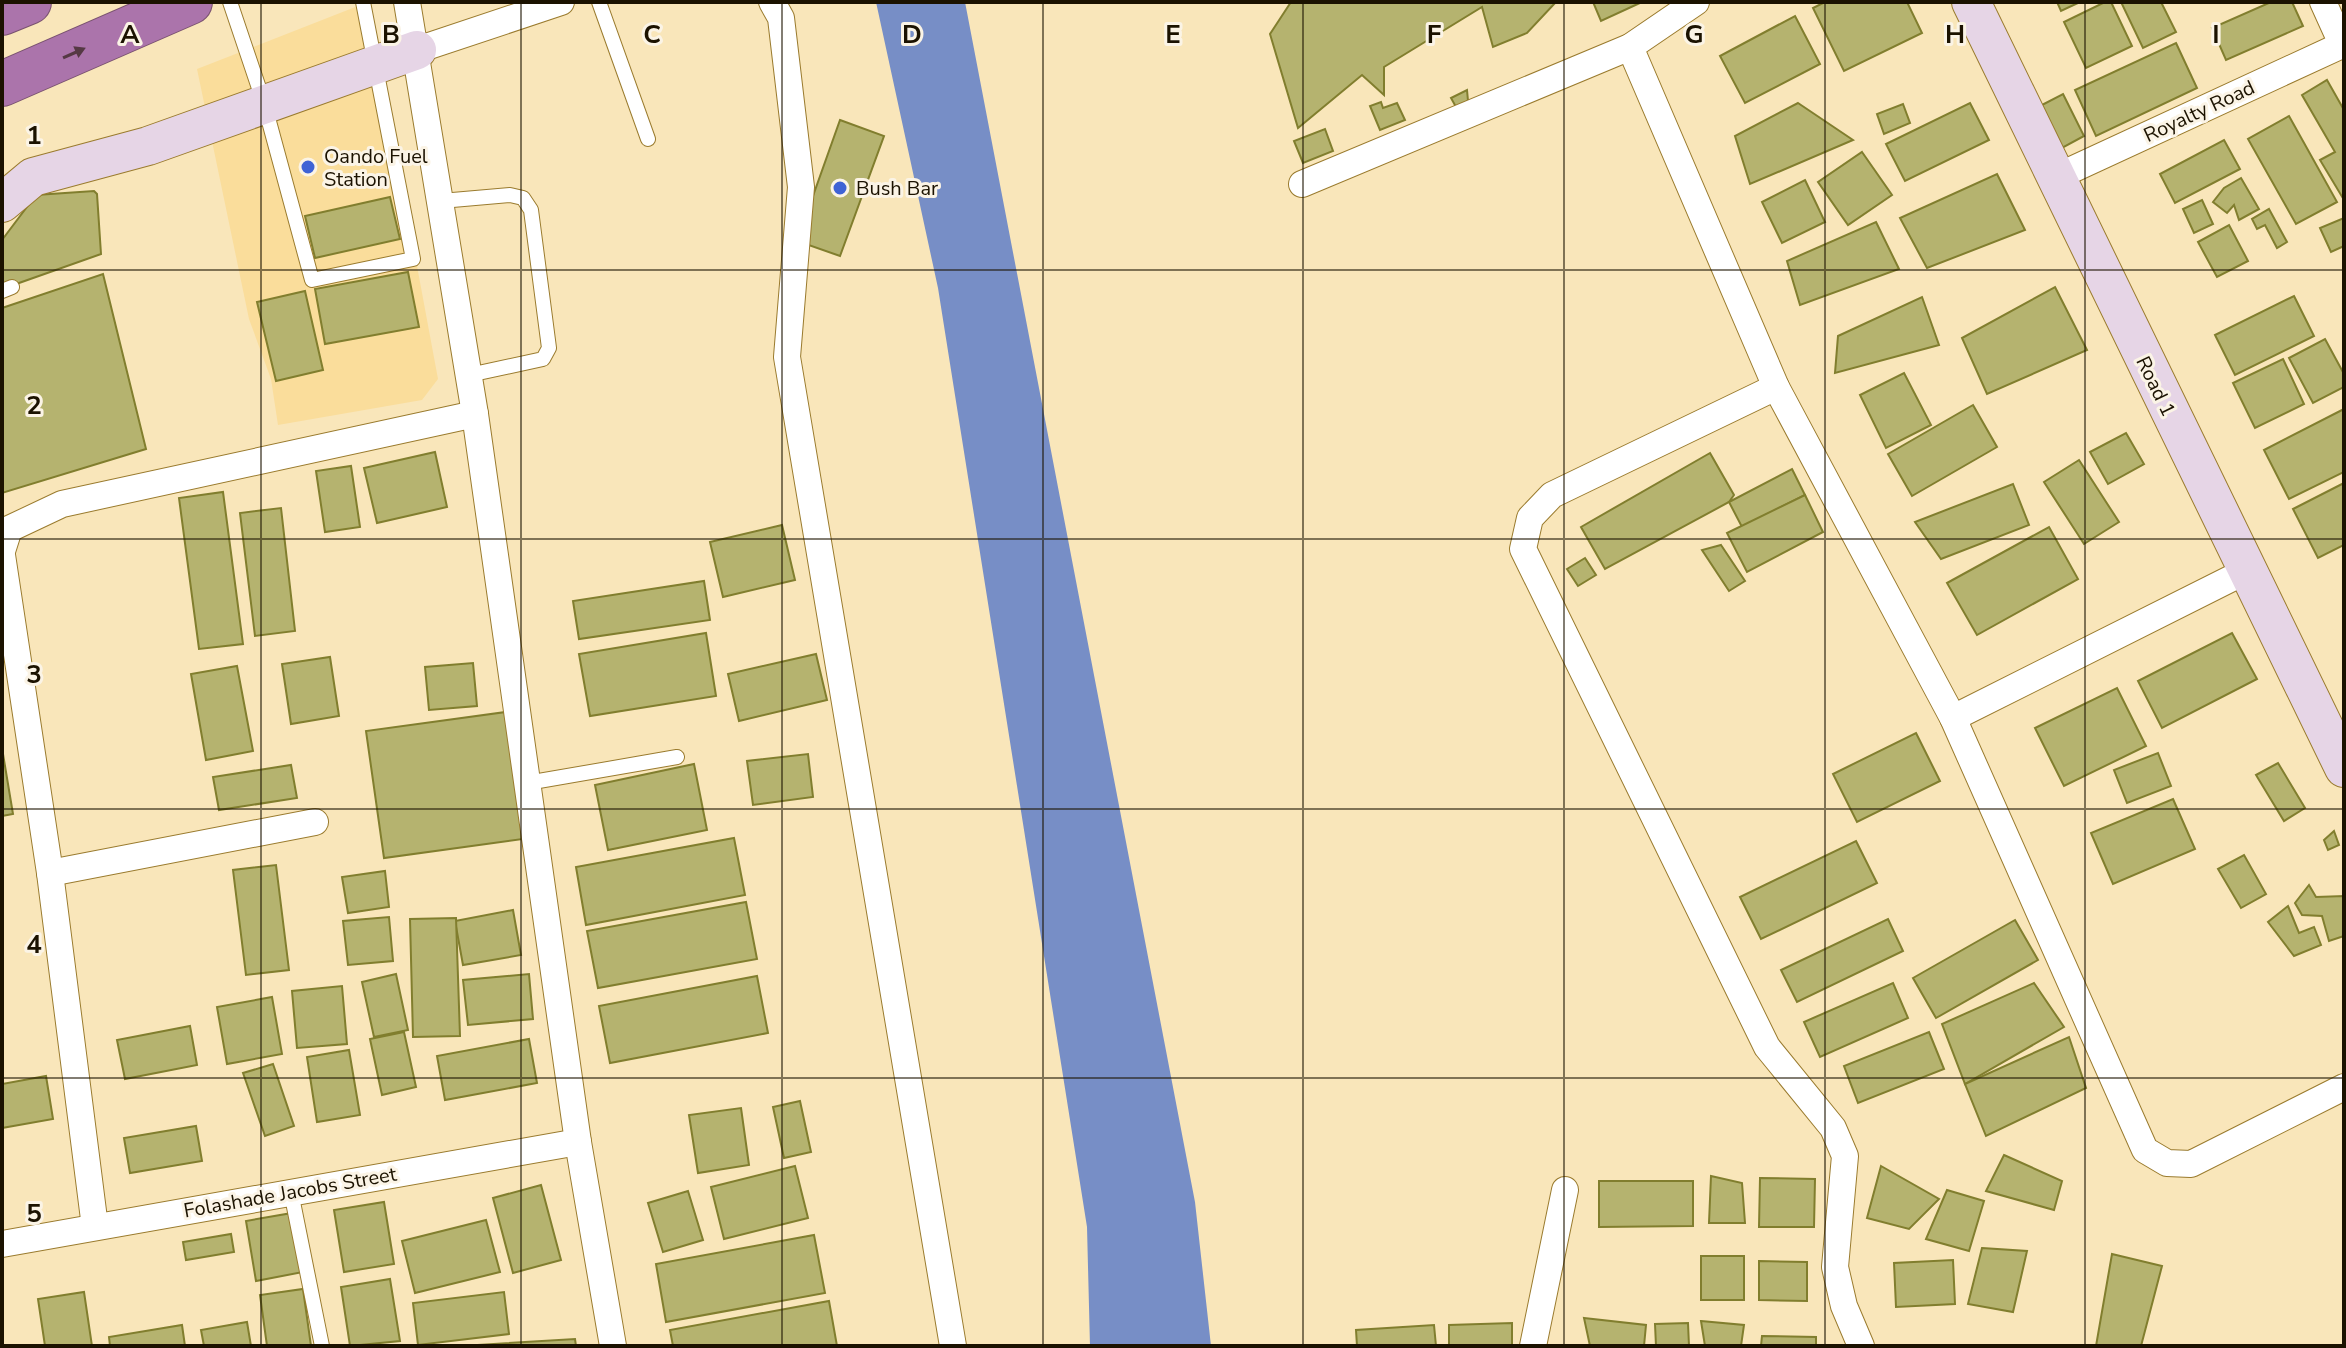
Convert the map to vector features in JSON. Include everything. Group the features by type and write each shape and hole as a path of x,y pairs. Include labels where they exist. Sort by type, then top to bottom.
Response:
{"highway":[{"path":"2,13 29,2"},
{"path":"2,84 190,2"}],"street":[{"path":"407,2 475,414 578,1142 613,1346"},
{"path":"2,203 33,177 148,146 264,103 561,2"},
{"path":"772,2 781,18 801,187 787,357 953,1346"},
{"path":"1302,184 1630,47 1696,2"},
{"name":"Road 1","path":"1971,2 2054,178 2343,764"},
{"path":"2323,2 2343,44"},
{"name":"Royalty Road","path":"2054,178 2343,44"},
{"path":"1630,47 1776,387 1953,718 2145,1150 2167,1163 2191,1164 2344,1087"},
{"path":"1776,387 1552,495 1530,518 1523,549 1767,1047 1833,1128 1845,1156 1835,1267 1844,1306 1864,1345"},
{"path":"95,1227 50,873 2,553 9,529 62,504 475,414"},
{"path":"1953,718 2246,571"},
{"path":"50,873 315,822"},
{"name":"Folashade Jacobs Street","path":"2,1244 578,1142"},
{"path":"1533,1346 1565,1190"}],"lane":[{"path":"230,2 264,103 312,280 413,259 363,2"},
{"path":"599,2 648,139"},
{"path":"441,201 510,195 523,198 531,210 549,348 543,359 469,375"},
{"path":"527,783 677,757"},
{"path":"291,1192 322,1346"}],"shaded area":[{"name":"Oando Fuel Station","path":"368,2 438,379 422,400 278,425 271,379 249,319 197,69"}],"water":[{"path":"876,2 965,2 1195,1202 1211,1346 1090,1346 1087,1227 938,288"}],"building":[{"path":"1291,2 1556,2 1527,33 1493,47 1482,7 1384,67 1384,95 1362,75 1298,128 1270,34"},
{"path":"1593,2 1642,2 1601,21"},
{"path":"1825,2 1907,2 1922,33 1844,71 1813,8"},
{"path":"2057,2 2080,2 2061,11"},
{"path":"2111,2 2132,46 2086,68 2064,22"},
{"path":"2121,2 2161,2 2176,32 2143,48"},
{"path":"2271,2 2292,2 2303,26 2226,60 2212,28"},
{"path":"1795,16 1820,64 1745,103 1720,56"},
{"path":"2176,43 2197,88 2096,136 2075,90"},
{"path":"2327,80 2344,110 2344,200 2320,160 2335,152 2302,95"},
{"path":"1467,90 1468,101 1456,107 1451,98"},
{"path":"2063,94 2084,136 2062,148 2040,106"},
{"path":"1381,102 1383,108 1397,103 1405,120 1380,130 1370,106"},
{"path":"1798,103 1853,140 1750,184 1735,136"},
{"path":"1970,103 1989,140 1905,181 1886,144"},
{"path":"1903,104 1910,123 1884,134 1877,114"},
{"path":"2289,116 2337,202 2296,224 2248,139"},
{"name":"Bush Bar","path":"840,120 884,136 840,256 797,241"},
{"path":"1325,129 1333,151 1303,163 1294,141"},
{"path":"2224,140 2240,169 2175,203 2160,174"},
{"path":"1862,152 1892,195 1848,225 1818,182"},
{"path":"1997,174 2025,230 1927,268 1900,218"},
{"path":"2241,178 2259,209 2239,220 2234,205 2227,213 2213,202 2224,188"},
{"path":"1805,180 1825,222 1782,243 1762,202"},
{"path":"94,191 97,194 101,254 2,289 2,240 36,195"},
{"path":"390,197 400,239 315,258 305,216"},
{"path":"2202,200 2213,224 2194,233 2183,209"},
{"path":"2269,209 2287,242 2277,248 2265,225 2257,229 2252,219"},
{"path":"2344,218 2344,246 2331,252 2320,228"},
{"path":"1876,222 1899,269 1800,305 1787,261"},
{"path":"2229,225 2248,261 2217,277 2198,242"},
{"path":"408,272 419,327 325,344 315,289"},
{"path":"103,274 146,449 2,493 2,308"},
{"path":"2055,287 2087,350 1987,394 1962,338"},
{"path":"305,291 323,370 276,381 257,302"},
{"path":"2294,296 2314,336 2235,375 2215,335"},
{"path":"1922,297 1939,345 1835,373 1838,336"},
{"path":"2325,339 2344,374 2344,387 2313,403 2289,358"},
{"path":"2283,359 2304,404 2255,428 2233,383"},
{"path":"1904,373 1931,425 1886,448 1860,395"},
{"path":"1973,405 1997,447 1912,496 1888,454"},
{"path":"2344,409 2344,472 2289,499 2264,450"},
{"path":"2126,433 2144,464 2108,484 2090,452"},
{"path":"435,452 447,507 377,523 364,468"},
{"path":"1710,453 1734,495 1729,502 1605,569 1581,527"},
{"path":"2079,460 2119,522 2084,544 2044,482"},
{"path":"351,466 360,527 325,532 316,471"},
{"path":"1792,469 1805,495 1742,527 1729,502"},
{"path":"2344,483 2344,545 2318,558 2293,509"},
{"path":"2013,484 2029,525 1941,559 1915,522"},
{"path":"223,492 243,644 199,649 179,498"},
{"path":"1805,495 1823,532 1747,572 1727,533"},
{"path":"281,508 295,631 255,636 240,513"},
{"path":"782,525 795,580 723,597 710,542"},
{"path":"2049,527 2078,579 1977,635 1947,583"},
{"path":"1721,545 1745,581 1729,591 1702,550"},
{"path":"1585,558 1596,575 1578,586 1567,569"},
{"path":"704,581 710,620 579,639 573,601"},
{"path":"706,633 716,696 590,716 579,654"},
{"path":"2232,633 2257,679 2162,728 2138,681"},
{"path":"816,654 827,700 739,721 728,674"},
{"path":"330,657 339,716 291,724 282,664"},
{"path":"473,663 477,706 429,710 425,667"},
{"path":"237,666 253,751 206,760 191,674"},
{"path":"2117,688 2146,746 2064,786 2035,728"},
{"path":"506,712 523,839 384,858 366,731"},
{"path":"1916,733 1940,781 1857,822 1833,774"},
{"path":"2,748 13,814 2,816"},
{"path":"2158,753 2171,786 2127,803 2114,770"},
{"path":"808,754 813,797 753,805 747,761"},
{"path":"2278,763 2305,808 2284,821 2256,775"},
{"path":"694,764 707,830 608,850 595,785"},
{"path":"291,765 297,798 219,810 213,777"},
{"path":"2173,799 2195,849 2113,884 2091,833"},
{"path":"2334,831 2339,845 2328,850 2324,840"},
{"path":"734,838 745,895 586,925 576,867"},
{"path":"1856,841 1877,883 1761,939 1740,897"},
{"path":"2244,855 2266,894 2241,908 2218,869"},
{"path":"276,865 289,970 246,975 233,870"},
{"path":"385,871 389,907 348,913 342,877"},
{"path":"2309,885 2316,897 2344,896 2344,936 2329,941 2322,916 2302,915 2295,903"},
{"path":"746,902 757,959 598,988 587,931"},
{"path":"2288,906 2299,933 2314,927 2321,945 2294,956 2268,922"},
{"path":"513,910 521,955 463,965 455,921"},
{"path":"389,917 393,961 348,965 343,921"},
{"path":"456,918 460,1036 413,1037 410,919"},
{"path":"1888,919 1903,951 1797,1002 1781,970"},
{"path":"2015,920 2038,960 1936,1018 1913,978"},
{"path":"396,974 408,1030 374,1037 362,982"},
{"path":"529,974 533,1019 468,1025 463,980"},
{"path":"757,976 768,1033 610,1063 599,1006"},
{"path":"1893,983 1908,1018 1820,1057 1804,1022"},
{"path":"2034,983 2064,1027 1965,1084 1942,1024"},
{"path":"342,986 347,1044 297,1048 292,991"},
{"path":"272,997 282,1054 227,1064 217,1007"},
{"path":"190,1026 197,1065 125,1079 117,1040"},
{"path":"404,1032 416,1087 382,1095 370,1039"},
{"path":"1929,1032 1944,1069 1858,1103 1844,1066"},
{"path":"2069,1037 2086,1088 1986,1136 1965,1084"},
{"path":"529,1039 537,1083 445,1100 437,1056"},
{"path":"349,1050 360,1115 317,1122 307,1057"},
{"path":"273,1064 294,1126 265,1136 243,1073"},
{"path":"46,1076 53,1119 2,1128 2,1084"},
{"path":"800,1101 811,1152 784,1158 773,1107"},
{"path":"741,1108 749,1165 698,1173 689,1115"},
{"path":"196,1126 202,1161 130,1173 124,1138"},
{"path":"2004,1155 2062,1181 2054,1210 1986,1191"},
{"path":"795,1166 808,1218 724,1239 711,1187"},
{"path":"1881,1166 1939,1199 1909,1229 1867,1218"},
{"path":"1711,1176 1742,1183 1745,1223 1709,1223"},
{"path":"1760,1178 1815,1179 1814,1227 1759,1227"},
{"path":"1599,1181 1693,1181 1693,1226 1599,1227"},
{"path":"541,1185 561,1260 513,1273 493,1198"},
{"path":"1947,1190 1984,1201 1969,1251 1926,1239"},
{"path":"688,1191 703,1240 663,1252 648,1203"},
{"path":"384,1202 394,1264 344,1272 334,1210"},
{"path":"292,1213 303,1272 256,1281 246,1221"},
{"path":"486,1220 500,1272 415,1293 402,1241"},
{"path":"231,1234 234,1252 186,1260 183,1242"},
{"path":"814,1235 825,1293 666,1322 656,1264"},
{"path":"1982,1248 2027,1251 2013,1312 1968,1304"},
{"path":"2112,1254 2162,1266 2141,1346 2096,1346"},
{"path":"1701,1256 1744,1256 1744,1300 1701,1300"},
{"path":"1953,1260 1955,1304 1896,1307 1894,1263"},
{"path":"1759,1261 1807,1262 1807,1301 1759,1300"},
{"path":"390,1279 400,1341 350,1346 341,1287"},
{"path":"303,1289 311,1346 267,1346 260,1295"},
{"path":"84,1292 92,1346 45,1346 38,1299"},
{"path":"504,1292 509,1334 418,1345 413,1303"},
{"path":"829,1301 837,1346 673,1346 670,1330"},
{"path":"1584,1318 1646,1325 1644,1346 1590,1346"},
{"path":"1701,1321 1744,1325 1741,1346 1705,1346"},
{"path":"247,1322 251,1346 204,1346 201,1330"},
{"path":"1512,1323 1512,1346 1449,1346 1449,1325"},
{"path":"1688,1323 1689,1346 1656,1346 1655,1324"},
{"path":"182,1325 185,1346 110,1346 109,1337"},
{"path":"1434,1325 1436,1346 1357,1346 1356,1330"},
{"path":"1762,1336 1816,1337 1816,1346 1761,1346"},
{"path":"575,1339 576,1346 461,1346"}],"place":[{"name":"Oando Fuel Station","path":"308,167"},
{"name":"Bush Bar","path":"840,188"}]}
